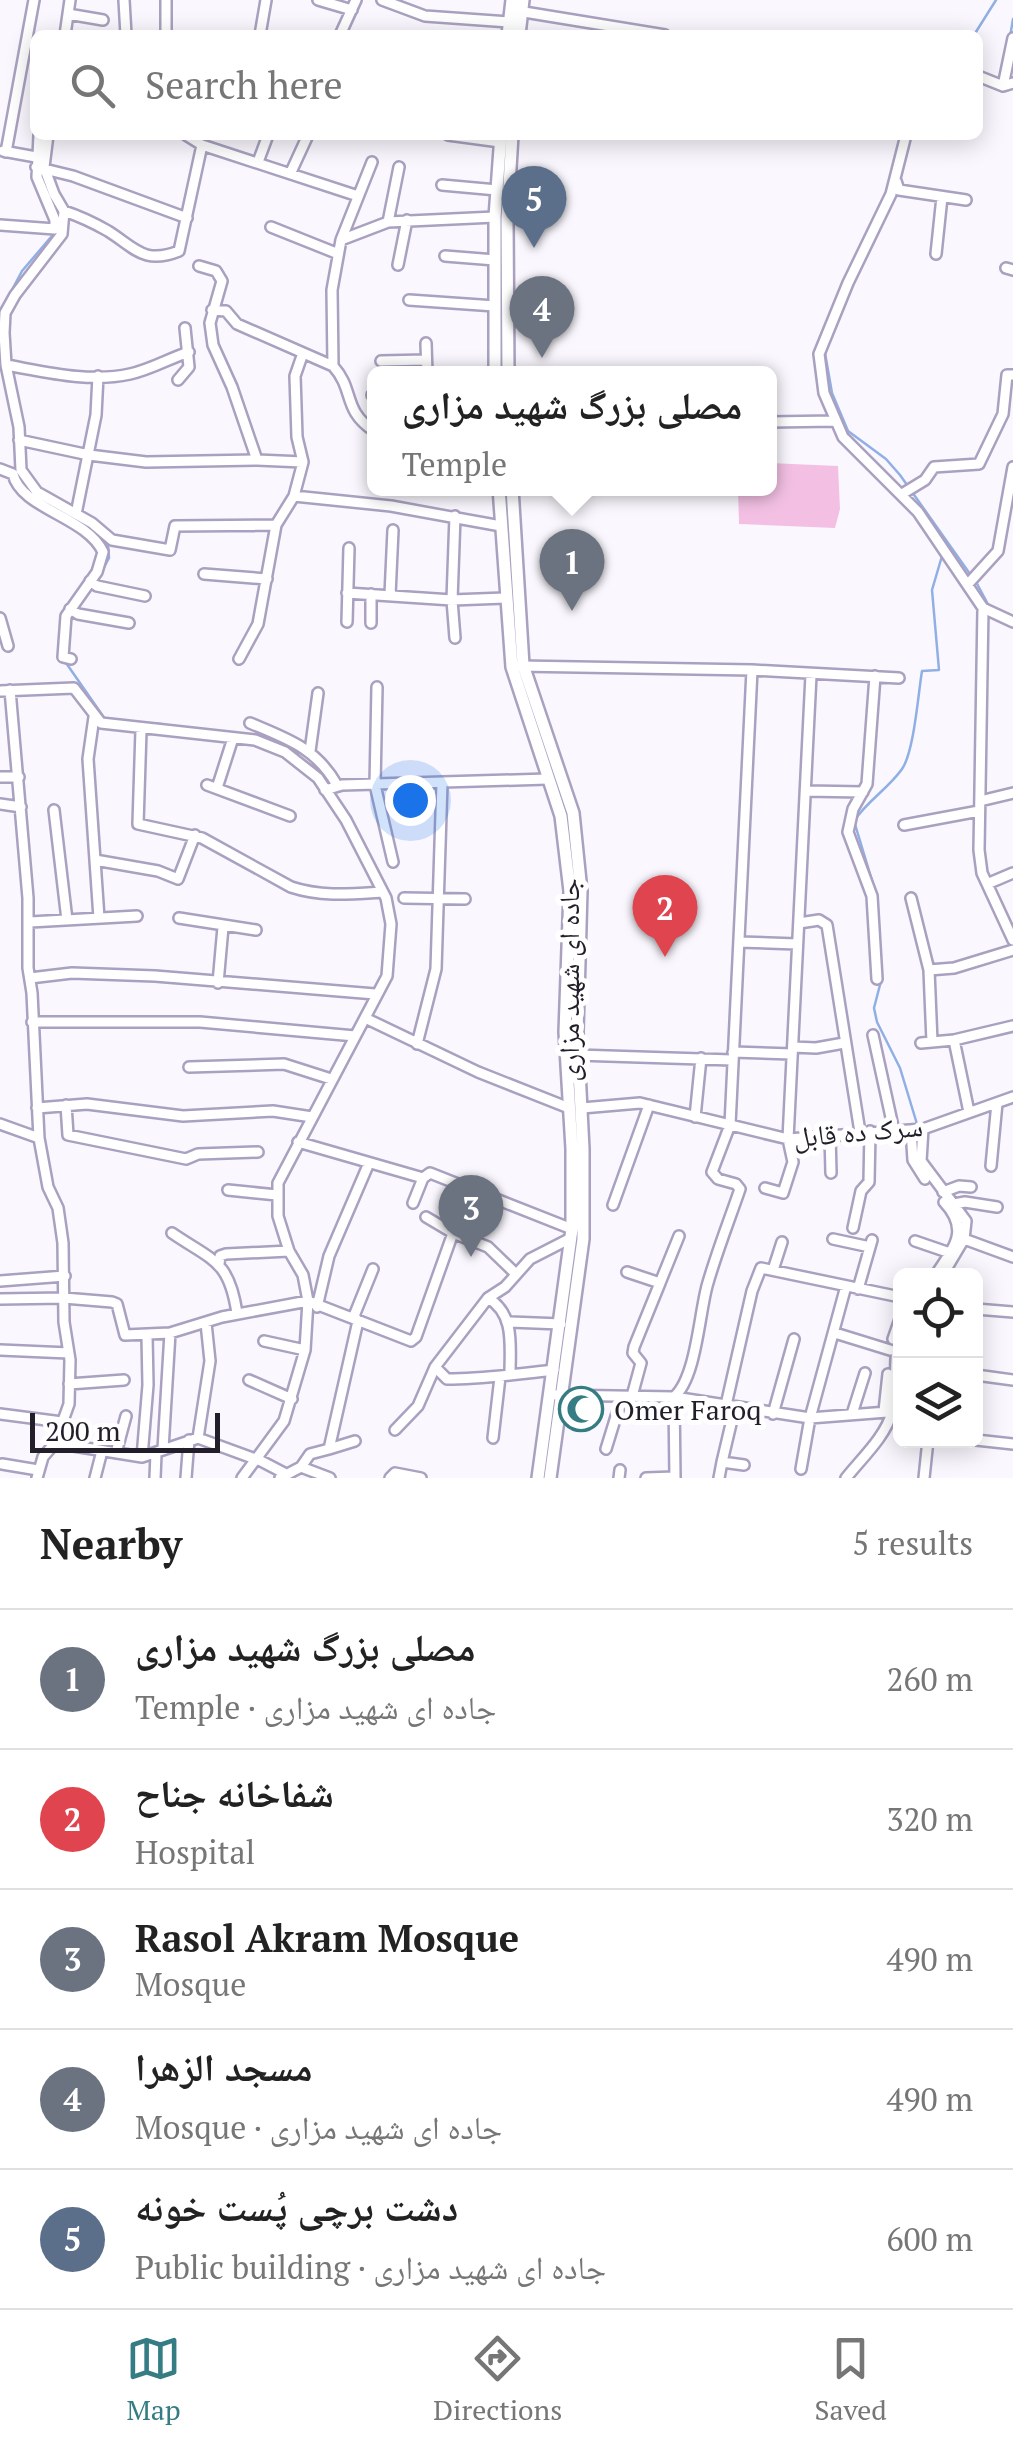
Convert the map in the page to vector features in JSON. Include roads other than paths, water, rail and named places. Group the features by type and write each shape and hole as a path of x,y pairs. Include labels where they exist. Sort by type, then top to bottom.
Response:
{"main road":[{"path":"496,366 495,218 504,140"},
{"path":"504,140 508,366"},
{"name":"جاده ای شهید مزاری","path":"499,496 505,598 518,666 567,850 577,1055 572,1234 554,1370 557,1395 550,1478"},
{"name":"جاده ای شهید مزاری","path":"512,496 518,666 573,813 581,891 565,1032 575,1108 583,1239 557,1395 538,1478"}],"street":[{"path":"34,0 3,151 186,218"},
{"path":"66,30 70,0"},
{"path":"124,0 126,30"},
{"path":"166,0 166,30"},
{"path":"264,30 266,0"},
{"path":"318,0 354,5 342,30"},
{"path":"382,0 424,16 514,13 630,30"},
{"path":"68,14 103,20"},
{"path":"983,78 1008,85 1013,38"},
{"path":"0,225 55,230 55,220 40,187 39,140"},
{"path":"46,140 38,164 64,211 106,230 132,250 153,256 179,252 202,144"},
{"path":"195,140 358,196"},
{"path":"258,162 266,140"},
{"path":"292,172 306,140"},
{"path":"905,140 897,186 848,283 819,354 824,392 843,438 902,494 982,608 979,850 987,884 1013,940"},
{"path":"332,366 336,254 372,162"},
{"path":"388,222 399,167"},
{"path":"442,185 497,190"},
{"path":"897,186 966,200"},
{"path":"936,254 942,197"},
{"path":"64,211 62,234 7,294 6,365 21,470 27,481 37,492 76,514 103,540"},
{"path":"340,240 388,222 495,218"},
{"path":"398,264 407,220"},
{"path":"271,228 336,254"},
{"path":"445,256 495,260"},
{"path":"199,266 216,271 222,282 212,310 213,346 232,387 256,460"},
{"path":"409,300 494,306"},
{"path":"212,310 226,312 237,324 332,366 343,377 352,412 367,425"},
{"path":"178,380 189,367 185,328"},
{"path":"426,343 426,366"},
{"path":"6,365 65,376 132,374 189,352"},
{"path":"239,659 258,624 276,524 294,496 303,462 296,376 303,353"},
{"path":"381,361 426,360"},
{"path":"902,494 918,485 934,468 980,464 1003,414 1007,375 1013,375"},
{"path":"76,514 96,415 98,376"},
{"path":"777,422 835,422"},
{"path":"19,440 146,462 303,462"},
{"path":"968,584 998,551 1011,494 1012,467"},
{"path":"0,469 13,474 23,490 103,540 170,550 175,526 276,524"},
{"path":"294,496 455,516 500,526"},
{"path":"455,516 455,638"},
{"path":"390,595 393,530"},
{"path":"67,658 64,625 94,584 103,540"},
{"path":"346,622 349,548"},
{"path":"204,574 268,579"},
{"path":"94,584 145,596"},
{"path":"348,593 452,600 505,598"},
{"path":"371,594 371,622"},
{"path":"982,608 1013,622"},
{"path":"74,612 130,623"},
{"path":"0,618 8,646"},
{"path":"518,666 752,670 900,678"},
{"path":"646,1478 675,1478 674,1397 683,1389 691,1368 708,1281 740,1189 712,1174 730,1126 752,670"},
{"path":"766,1188 783,1193 793,1162 788,1139 812,675"},
{"path":"875,676 863,792 853,809 848,832 872,896 877,978"},
{"path":"377,687 376,785 394,862"},
{"path":"2,1464 38,1474 69,1404 58,1208 48,1187 39,1138 19,777 5,690 74,688 101,724 255,740 285,752 330,788 442,783 486,787 547,779"},
{"path":"310,752 318,693"},
{"path":"94,718 88,758 100,918"},
{"path":"250,723 322,761 330,788 382,892 391,924 390,966 376,994 369,1021 355,1036 280,1178 278,1216 313,1304"},
{"path":"141,730 138,824 195,835 291,888 341,895 382,892"},
{"path":"233,738 212,786 290,816"},
{"path":"0,777 19,777"},
{"path":"417,1044 436,969 442,783"},
{"path":"806,791 863,792"},
{"path":"904,824 979,806 1013,793"},
{"path":"0,804 21,806"},
{"path":"54,810 67,920"},
{"path":"95,860 158,871 178,879 195,835"},
{"path":"987,884 1013,873"},
{"path":"404,898 465,898"},
{"path":"911,898 929,970 926,1043 1013,1026"},
{"path":"30,922 136,916"},
{"path":"179,918 256,930"},
{"path":"799,923 819,920 826,925 844,1043 865,1132 870,1182 861,1191 853,1228"},
{"path":"218,983 223,927"},
{"path":"739,942 797,944"},
{"path":"929,970 954,968 1013,950"},
{"path":"30,978 72,973 155,976 376,994"},
{"path":"369,1021 538,1098 575,1108"},
{"path":"32,1022 200,1022 355,1036"},
{"path":"873,1035 894,1131"},
{"path":"954,1040 969,1112"},
{"path":"577,1055 701,1058 844,1043"},
{"path":"695,1117 701,1058"},
{"path":"189,1067 284,1064 332,1079"},
{"name":"سرک ده قابل","path":"575,1108 649,1105 788,1139 923,1129 1013,1097"},
{"path":"990,1166 997,1103"},
{"path":"38,1108 87,1104 183,1116 273,1111 312,1117"},
{"path":"66,1105 68,1135 186,1159 198,1154 258,1152"},
{"path":"613,1205 649,1105"},
{"path":"0,1124 39,1138"},
{"path":"923,1129 919,1155 928,1174 966,1221 964,1239 944,1268"},
{"path":"911,1130 917,1168 957,1219 958,1237 943,1268"},
{"path":"830,1134 830,1173"},
{"path":"300,1144 423,1178"},
{"path":"242,1478 284,1421 305,1350 313,1304 369,1163"},
{"path":"413,1203 423,1178 430,1173 572,1234"},
{"path":"943,1192 959,1186 971,1187"},
{"path":"228,1190 277,1195"},
{"path":"954,1204 997,1207"},
{"path":"426,1216 488,1247 516,1273"},
{"path":"172,1233 219,1264 232,1282 236,1313"},
{"path":"0,1299 64,1298 117,1304 124,1335 147,1336 236,1313 313,1304 411,1341 416,1337 454,1233"},
{"path":"395,1430 418,1406 435,1367 488,1298 530,1259 572,1234"},
{"path":"606,1449 641,1363 633,1353 634,1348 679,1236"},
{"path":"833,1239 871,1243 858,1289"},
{"path":"964,1239 1013,1257"},
{"path":"915,1241 950,1252"},
{"path":"773,1270 782,1242"},
{"path":"219,1264 220,1256 226,1254 289,1251"},
{"path":"719,1478 756,1274 761,1268 893,1296"},
{"path":"358,1321 354,1316 374,1269"},
{"path":"627,1272 660,1283"},
{"path":"0,1281 64,1276"},
{"path":"801,1470 810,1418 846,1286"},
{"path":"488,1298 498,1304 510,1322 493,1438"},
{"path":"983,1310 1013,1312"},
{"path":"328,1449 358,1321"},
{"path":"510,1322 560,1324"},
{"path":"186,1478 210,1362 206,1323"},
{"path":"835,1332 890,1350"},
{"path":"155,1478 170,1333"},
{"path":"142,1457 148,1385 147,1336"},
{"path":"773,1414 794,1339"},
{"path":"846,1478 883,1431 892,1412 893,1341"},
{"path":"264,1342 305,1350"},
{"path":"0,1350 69,1353"},
{"path":"435,1367 447,1379 554,1370"},
{"path":"852,1414 865,1373"},
{"path":"983,1376 1013,1380"},
{"path":"69,1384 124,1380"},
{"path":"250,1380 292,1399"},
{"path":"557,1395 674,1397 810,1418 892,1412"},
{"path":"0,1414 62,1422"},
{"path":"116,1453 126,1416"},
{"path":"55,1443 142,1457 194,1439 258,1460 282,1476 301,1467 310,1454 354,1441"},
{"path":"983,1441 1013,1444"},
{"path":"924,1478 927,1448"},
{"path":"95,1478 102,1450"},
{"path":"722,1462 744,1465"},
{"path":"301,1467 330,1478"},
{"path":"390,1478 395,1473 422,1478"}],"waterway":[{"path":"977,30 996,0"},
{"path":"1010,37 1013,19"},
{"path":"902,167 910,140"},
{"path":"42,170 48,191"},
{"path":"4,305 22,271 57,230"},
{"path":"825,353 832,393 848,431 886,459 900,475 970,574"},
{"path":"101,573 109,558 108,543"},
{"path":"917,1124 900,1068 874,1008 881,981 877,897 854,821 902,769 913,737 922,671 939,670 932,590 942,556"},
{"path":"975,580 990,608"},
{"path":"64,660 105,719"},
{"path":"132,722 161,724"},
{"path":"917,1132 917,1154"}],"place":[{"name":"دشت برچی پُست خونه","path":"534,248"},
{"name":"مسجد الزهرا","path":"542,358"},
{"name":"مصلی بزرگ شهید مزاری","path":"572,611"},
{"name":"شفاخانه جناح","path":"665,957"},
{"name":"Rasol Akram Mosque","path":"471,1257"},
{"name":"Omer Faroq","path":"581,1409"}]}
